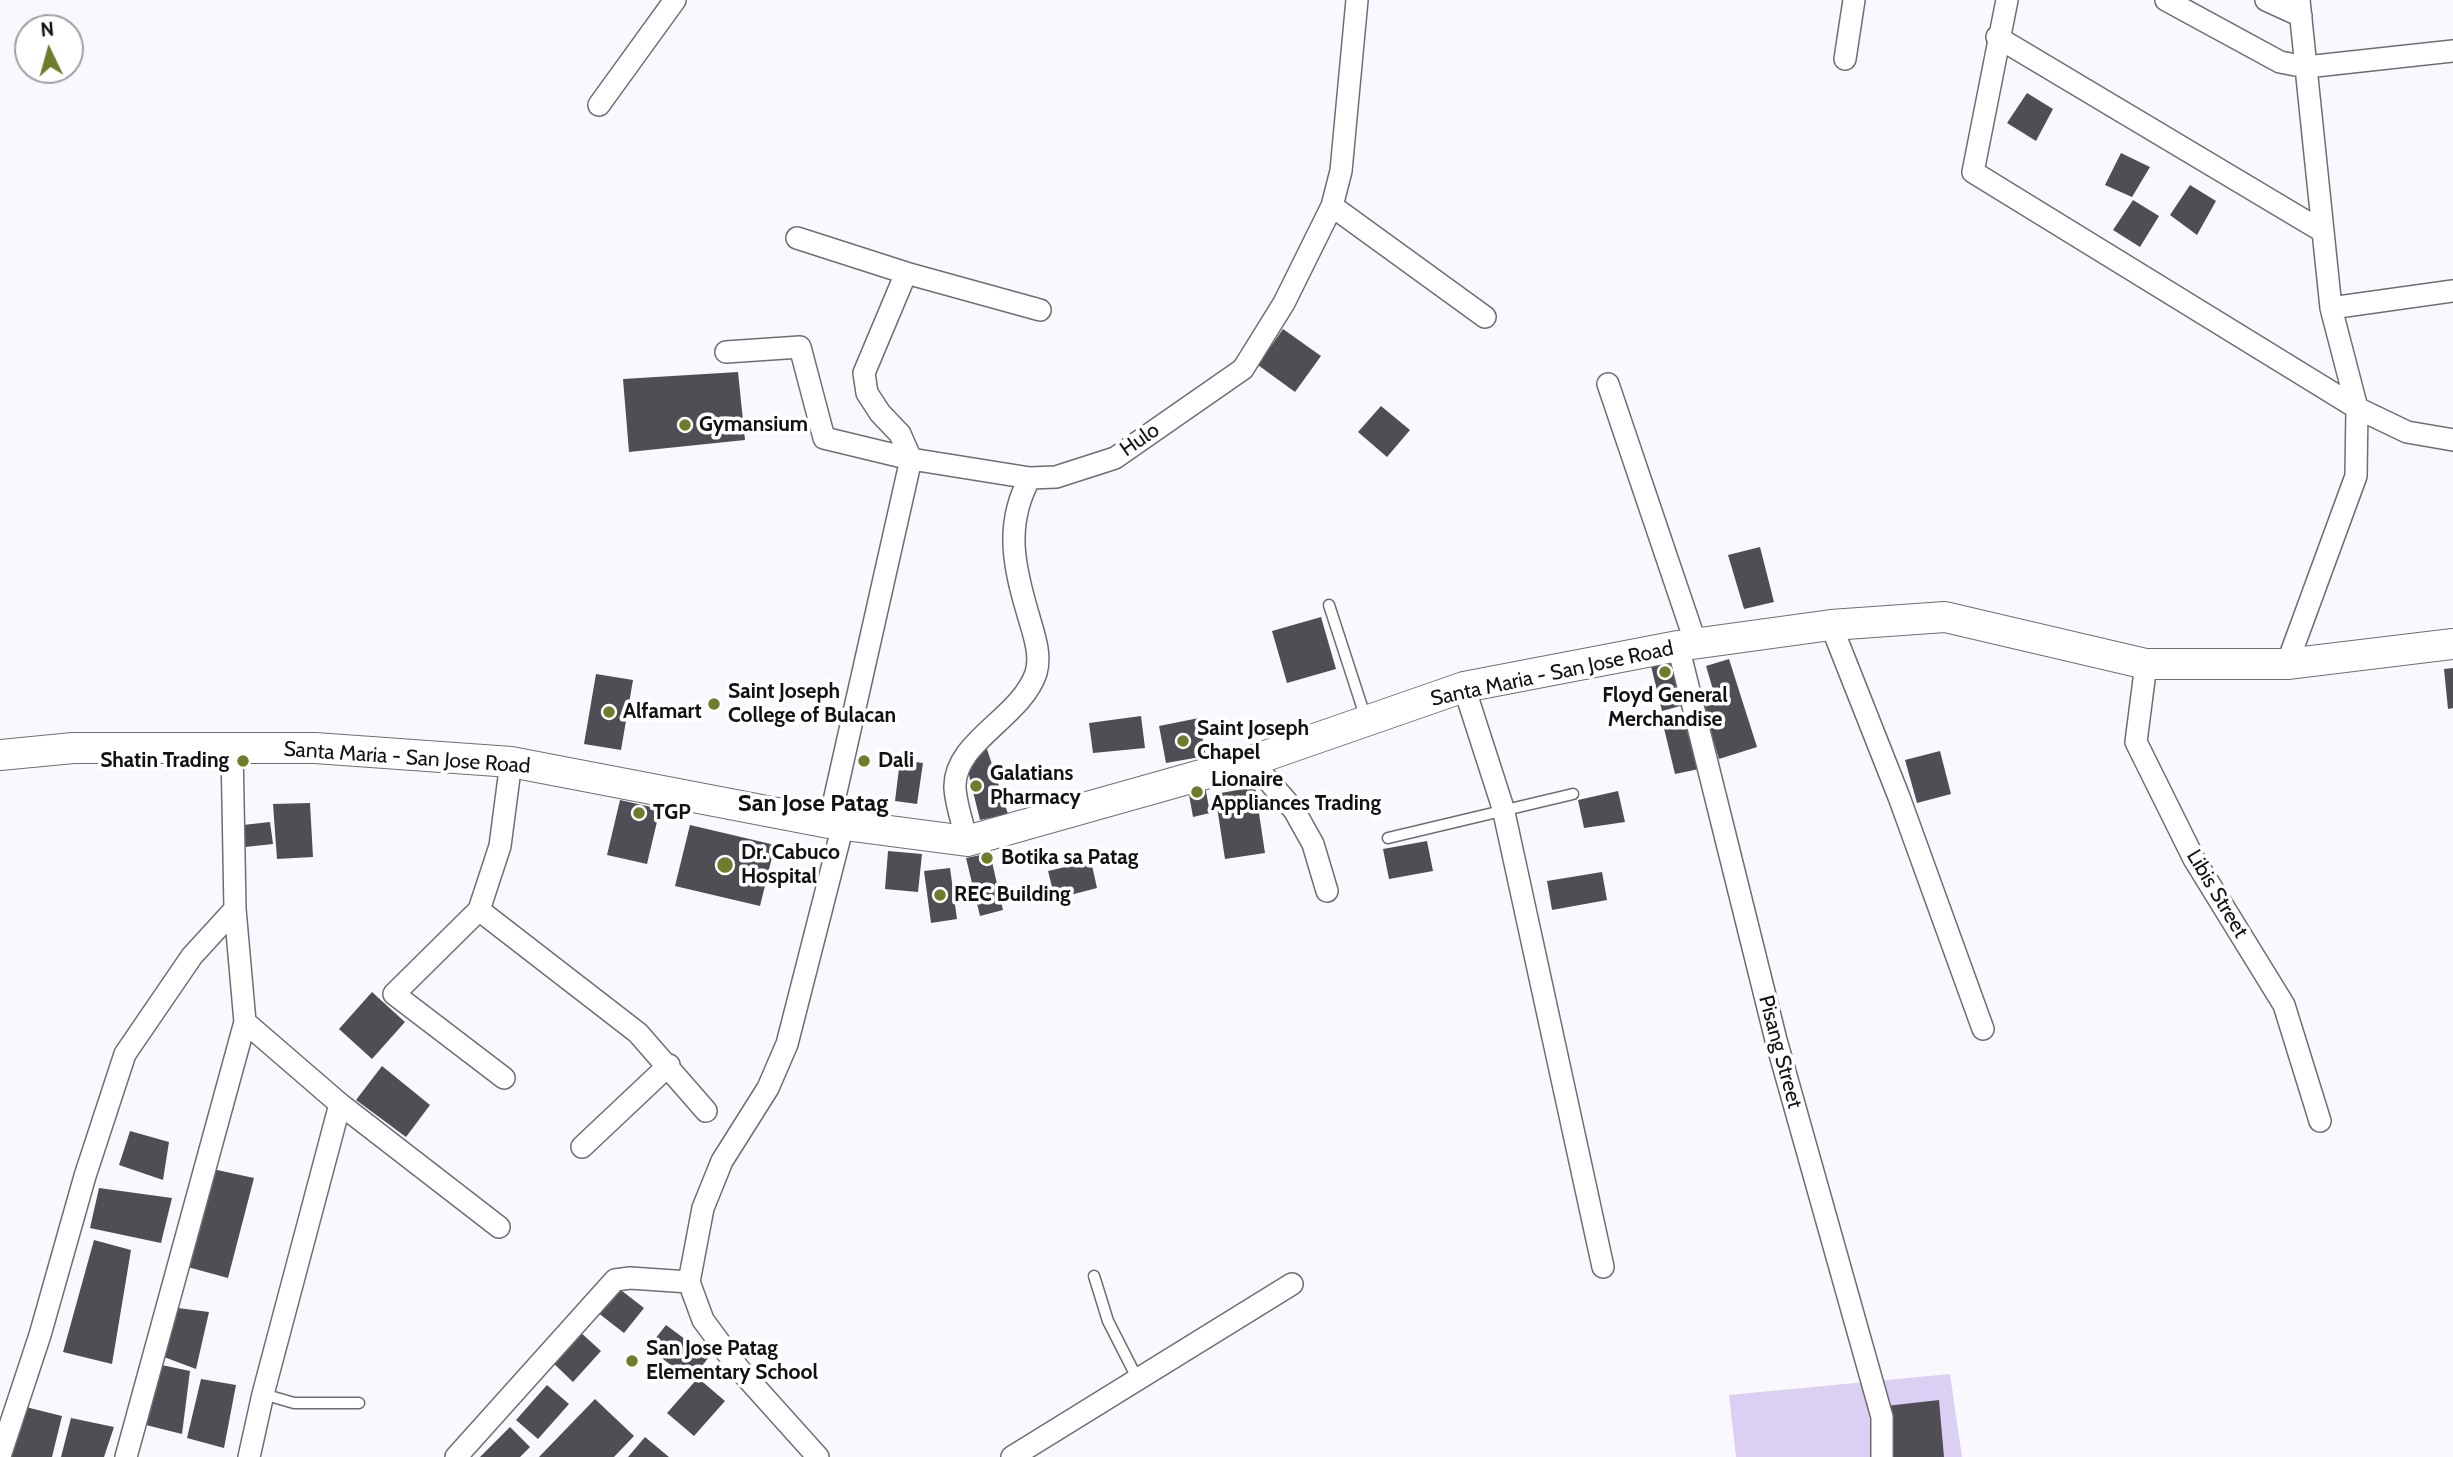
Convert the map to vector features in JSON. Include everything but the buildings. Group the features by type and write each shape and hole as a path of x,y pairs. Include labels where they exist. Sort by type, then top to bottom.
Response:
{"main road":[{"name":"Santa Maria - San Jose Road","path":"0,755 73,748 315,748 511,762 836,824 967,841 1251,761 1366,719 1464,688 1687,645 1831,625 1945,617 2146,664 2287,664 2453,644"}],"street":[{"path":"599,105 675,0"},
{"name":"Hulo","path":"726,352 800,347 824,438 911,459 1030,478 1056,477 1115,458 1243,369 1284,303 1332,206 1341,171 1357,0"},
{"path":"1845,60 1854,0"},
{"path":"2007,0 1997,37 1973,172 2357,408 2407,432 2453,440"},
{"path":"2166,0 2280,62 2306,67 2453,51"},
{"path":"2266,0 2300,8 2331,308 2357,408 2356,476 2287,664"},
{"path":"1997,37 2322,231"},
{"path":"1332,206 1485,317"},
{"path":"797,238 905,273 1040,310"},
{"path":"818,1457 740,1369 703,1320 689,1282 703,1208 722,1161 768,1088 787,1044 836,824 911,459 900,434 880,413 867,393 864,373 905,273"},
{"path":"2331,308 2453,291"},
{"name":"Pisang Street","path":"1608,384 1687,645 1776,1040 1882,1417 1882,1457"},
{"path":"967,841 955,788 962,762 965,755 1018,705 1035,674 1038,656 1016,574 1012,538 1019,497 1030,478"},
{"path":"1831,625 1899,797 1983,1029"},
{"name":"Libis Street","path":"2146,664 2136,742 2194,859 2284,1005 2320,1121"},
{"path":"1464,688 1503,808 1603,1266"},
{"path":"127,1457 245,1022 236,909 232,748"},
{"path":"1251,761 1300,821 1313,844 1327,891"},
{"path":"504,1078 394,994 479,910 500,846 511,762"},
{"path":"0,1456 40,1335 85,1176 125,1054 192,956 236,909"},
{"path":"479,910 638,1033 669,1065 706,1111"},
{"path":"245,1022 340,1104 499,1227"},
{"path":"582,1147 669,1065"},
{"path":"249,1457 263,1394 340,1104"},
{"path":"456,1457 615,1280 630,1278 689,1282"},
{"path":"1012,1457 1292,1284"}],"lane":[{"path":"1329,605 1366,719"},
{"path":"1388,838 1503,808 1573,794"},
{"path":"1094,1276 1108,1321 1138,1380"},
{"path":"263,1394 294,1403 359,1403"}],"shaded area":[{"path":"1950,1374 1962,1457 1736,1457 1729,1395"}],"place":[{"name":"Gymansium","path":"685,425"},
{"name":"Floyd General Merchandise","path":"1665,672"},
{"name":"Saint Joseph College of Bulacan","path":"714,704"},
{"name":"Alfamart","path":"609,712"},
{"name":"Saint Joseph Chapel","path":"1183,741"},
{"name":"Shatin Trading","path":"243,761"},
{"name":"Dali","path":"864,761"},
{"name":"Galatians Pharmacy","path":"976,786"},
{"name":"Lionaire Appliances Trading","path":"1197,792"},
{"name":"TGP","path":"639,813"},
{"name":"Botika sa Patag","path":"987,858"},
{"name":"Dr. Cabuco Hospital","path":"725,865"},
{"name":"REC Building","path":"940,895"},
{"name":"San Jose Patag Elementary School","path":"632,1361"}],"district":[{"name":"San Jose Patag","path":"813,804"}]}
